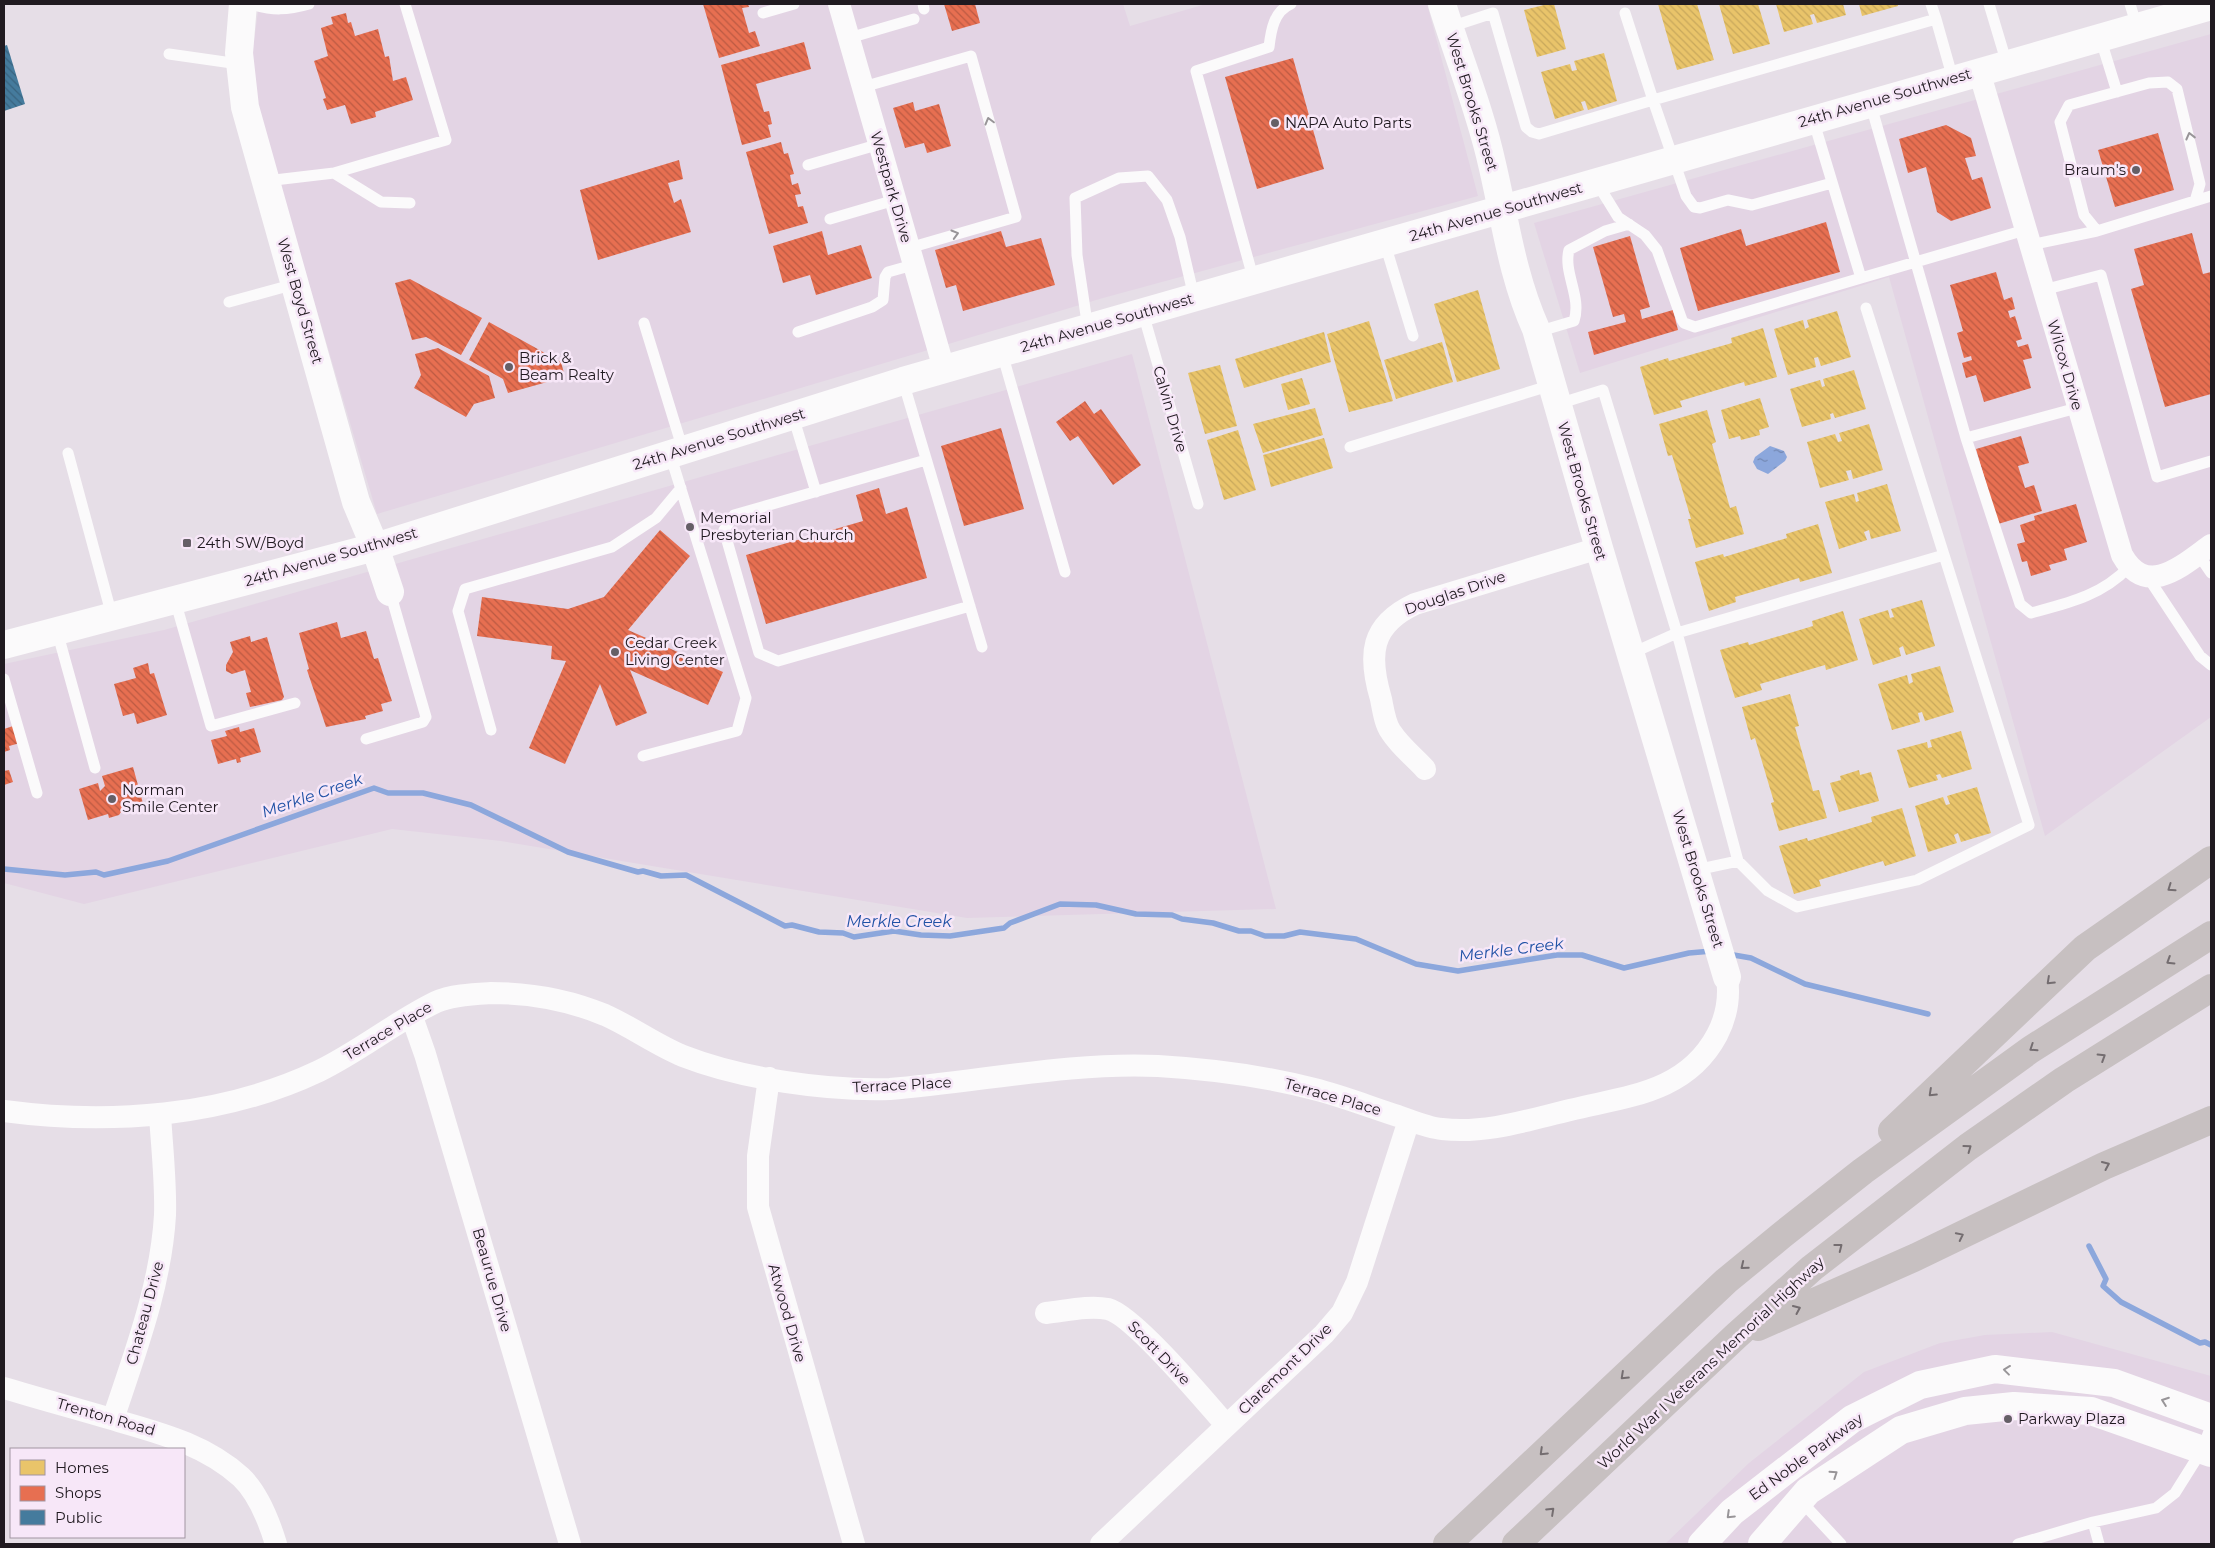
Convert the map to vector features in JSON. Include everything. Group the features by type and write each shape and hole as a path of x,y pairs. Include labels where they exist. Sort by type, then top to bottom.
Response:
{"highway":[{"path":"1782,1235 2085,948 2211,860"},
{"path":"1447,1544 1578,1418 1726,1281 1782,1235 1864,1170 2030,1050 2211,935"},
{"name":"World War I Veterans Memorial Highway","path":"1516,1544 1736,1336 1812,1268 1968,1147 2064,1080 2211,988"},
{"path":"1736,1336 1916,1257 2104,1166 2211,1120"}],"main road":[{"name":"West Boyd Street","path":"243,4 239,34 239,64 245,107 356,502 375,547 390,592"},
{"name":"24th Avenue Southwest","path":"4,645 375,547 903,381 1500,211 1953,78 2008,65 2100,37 2133,15 2211,6"},
{"name":"West Brooks Street","path":"1446,16 1470,85 1490,154 1509,250 1527,308 1537,332 1598,548 1710,914 1727,977"},
{"name":"Ed Noble Parkway","path":"1702,1544 1732,1512 1852,1419 1920,1385 1996,1369 2015,1371 2114,1383 2211,1418"},
{"name":"Ed Noble Parkway","path":"1762,1544 1808,1492 1900,1430 1965,1411 2014,1406 2091,1410 2208,1443"}],"street":[{"name":"Westpark Drive","path":"839,4 944,369"},
{"name":"Wilcox Drive","path":"1979,71 2113,530 2129,567"},
{"name":"Douglas Drive","path":"1425,769 1390,731 1376,684 1373,654 1377,637 1385,624 1399,611 1416,604 1598,548"},
{"path":"2129,567 2137,574 2151,576 2172,572 2204,550"},
{"name":"Terrace Place","path":"4,1111 72,1116 160,1115 268,1091 317,1072 437,1001 491,993 544,997 605,1016 684,1056 737,1072 769,1078 865,1090 920,1086 1071,1068 1120,1065 1160,1066 1257,1078 1314,1089 1438,1129 1460,1131 1495,1127 1660,1087 1688,1072 1710,1047 1724,1021 1729,999 1727,977"},
{"name":"Beaurue Drive","path":"412,1017 425,1054 570,1544"},
{"name":"Atwood Drive","path":"769,1078 758,1156 758,1207 854,1544"},
{"name":"Chateau Drive","path":"113,1419 150,1304 160,1260 165,1214 160,1115"},
{"name":"Claremont Drive","path":"1101,1544 1324,1334 1342,1313 1352,1296 1367,1256 1408,1120"},
{"name":"Scott Drive","path":"1046,1313 1109,1309 1121,1315 1138,1329 1226,1425"},
{"name":"Trenton Road","path":"5,1392 113,1419 200,1448 225,1464 252,1490 263,1511 276,1544"}],"lane":[{"path":"251,4 276,10 292,9 309,4"},
{"path":"266,181 334,173 446,140 405,4"},
{"path":"763,13 794,4"},
{"path":"1254,281 1196,71 1269,47 1276,17 1285,6 1292,4"},
{"path":"1931,4 1953,78"},
{"path":"1989,4 2008,65"},
{"path":"1446,16 1492,8 1526,126 1532,132 1539,134 1936,19"},
{"path":"1625,13 1673,160 1686,196 1694,207 1700,208 1728,200 1752,204 1832,184"},
{"path":"849,38 914,19"},
{"path":"2100,37 2117,92"},
{"path":"169,54 239,64"},
{"path":"798,332 872,307 882,300 885,277 888,272 911,256 1016,217 971,56 863,87"},
{"path":"2097,230 2084,215 2060,122 2069,105 2149,83 2168,82 2177,89 2200,184 2195,201"},
{"path":"1870,102 1918,262 1966,438 2020,604 2031,613 2078,600 2113,583 2129,567"},
{"path":"1814,119 1861,278"},
{"path":"808,165 880,144"},
{"path":"334,173 381,202 410,203"},
{"path":"1088,328 1078,256 1075,198 1119,178 1148,176 1168,200 1180,237 1195,298"},
{"path":"1597,182 1618,217 1645,235 1657,250 1682,320 1689,326 1695,327 1918,262 2027,238 2097,230 2211,196"},
{"path":"830,218 895,200"},
{"path":"1537,332 1574,321 1576,315 1575,293 1567,257 1569,250 1605,231 1629,224"},
{"path":"1385,244 1413,336"},
{"path":"2043,290 2100,275 2157,477 2211,462"},
{"path":"229,302 295,284"},
{"path":"1350,447 1555,394 1603,390 1677,633 1738,861 1768,891 1797,907 1829,902 1917,880 2029,825 1866,308"},
{"name":"Calvin Drive","path":"1143,313 1198,504"},
{"path":"643,756 737,731 746,698 681,488 677,452 644,323"},
{"path":"1002,353 1065,572"},
{"path":"903,381 982,647"},
{"path":"1966,438 2077,408"},
{"path":"793,416 816,492"},
{"path":"68,453 112,616"},
{"path":"926,460 734,516 724,530 759,653 778,661 970,606"},
{"path":"491,730 458,611 465,589 612,547 656,518 681,488"},
{"path":"2204,550 2211,573"},
{"path":"1630,654 1677,633 1944,555"},
{"path":"2151,576 2152,585 2200,656 2211,665"},
{"path":"366,740 423,722 426,717 390,592"},
{"path":"175,600 212,726 295,703"},
{"path":"57,631 95,768"},
{"path":"4,679 37,793"},
{"path":"1696,870 1738,861"},
{"path":"2018,1544 2093,1522 2156,1508 2175,1494 2208,1443"},
{"path":"1800,1500 1841,1544"},
{"path":"2093,1522 2099,1544"}],"shaded area":[{"path":"259,4 1123,4 1130,26 1206,4 1427,4 1478,196 1103,298 377,514 257,108 251,64"},
{"path":"2211,34 2211,717 2045,836 1889,277 1580,373 1534,223"},
{"path":"1132,354 1276,909 967,918 501,841 392,829 84,904 4,883 4,664 164,630"},
{"name":"Parkway Plaza","path":"2052,1332 2211,1376 2211,1544 1665,1544 1749,1463 1864,1372 1940,1343 1985,1335"}],"water":[{"path":"1770,446 1784,451 1787,457 1785,461 1768,474 1757,469 1753,462 1755,457"}],"building: Homes":[{"path":"1554,4 1566,49 1537,57 1524,10"},
{"path":"1658,4 1697,4 1714,60 1677,70"},
{"path":"1719,4 1758,4 1770,44 1733,54"},
{"path":"1776,4 1843,4 1846,15 1817,23 1814,14 1810,15 1813,24 1784,32"},
{"path":"1859,4 1898,4 1898,6 1862,16"},
{"path":"1604,53 1617,101 1588,110 1585,101 1581,102 1584,110 1555,119 1541,72 1570,64 1572,71 1577,70 1574,61"},
{"path":"1478,290 1500,369 1457,382 1434,304"},
{"path":"1837,311 1851,357 1821,366 1818,357 1814,358 1816,367 1788,375 1774,329 1803,320 1805,329 1809,327 1807,320"},
{"path":"1369,321 1393,401 1349,412 1327,334"},
{"path":"1763,328 1777,377 1745,386 1744,382 1680,401 1682,407 1654,415 1640,367 1668,358 1669,361 1732,343 1731,338"},
{"path":"1324,332 1331,362 1244,388 1235,359"},
{"path":"1442,342 1453,382 1396,399 1384,360"},
{"path":"1220,365 1237,426 1205,434 1188,373"},
{"path":"1854,370 1866,409 1835,418 1833,413 1830,414 1831,419 1802,427 1790,389 1820,380 1822,387 1825,386 1823,379"},
{"path":"1302,378 1310,404 1288,410 1281,384"},
{"path":"1760,398 1769,427 1759,430 1760,435 1741,440 1740,436 1729,439 1721,410"},
{"path":"1315,408 1323,435 1263,453 1253,424"},
{"path":"1707,410 1716,442 1712,444 1730,508 1736,506 1744,534 1696,548 1688,519 1691,519 1672,455 1668,456 1659,424"},
{"path":"1869,424 1883,470 1853,479 1851,470 1846,471 1849,480 1820,488 1807,442 1835,434 1838,442 1842,441 1839,433"},
{"path":"1238,430 1256,490 1224,500 1207,440"},
{"path":"1324,438 1333,468 1271,487 1263,455"},
{"path":"1887,484 1901,531 1871,539 1869,530 1864,532 1867,540 1839,549 1825,502 1854,494 1856,502 1859,501 1857,493"},
{"path":"1818,524 1832,573 1800,582 1799,578 1735,597 1736,602 1709,611 1695,562 1723,554 1724,557 1787,538 1786,534"},
{"path":"1922,600 1935,646 1906,655 1903,646 1899,648 1901,656 1873,665 1859,619 1888,610 1890,618 1894,617 1891,609"},
{"path":"1843,611 1858,660 1826,670 1825,665 1760,684 1762,690 1735,698 1720,650 1748,642 1749,645 1813,626 1812,621"},
{"path":"1940,666 1954,712 1925,721 1922,712 1918,713 1920,722 1892,730 1878,684 1907,675 1909,684 1913,682 1911,674"},
{"path":"1790,694 1799,726 1795,727 1813,791 1819,790 1827,818 1779,831 1771,803 1774,802 1755,738 1751,740 1742,707"},
{"path":"1961,731 1972,769 1942,778 1940,774 1936,775 1938,780 1909,788 1897,750 1927,742 1928,748 1932,747 1930,740"},
{"path":"1859,770 1860,775 1871,772 1879,801 1839,812 1830,783 1841,780 1840,776"},
{"path":"1977,787 1991,833 1961,842 1958,833 1954,835 1957,843 1928,852 1915,806 1943,797 1946,805 1950,804 1947,796"},
{"path":"1902,808 1916,856 1885,866 1883,861 1819,880 1821,886 1794,894 1779,846 1807,838 1808,841 1872,822 1871,817"}],"building: Shops":[{"path":"703,4 748,4 749,7 742,8 749,33 755,31 760,46 719,58"},
{"path":"944,4 975,4 980,23 952,31"},
{"path":"346,13 348,23 351,22 355,36 378,29 385,57 389,56 393,81 406,77 413,100 375,112 376,117 351,124 345,105 327,110 323,99 326,98 314,61 328,56 321,28 333,24 331,17"},
{"path":"804,42 811,69 756,84 764,112 769,111 772,124 768,125 771,137 742,145 721,65"},
{"name":"NAPA Auto Parts","path":"1293,58 1324,169 1257,189 1225,77"},
{"path":"913,102 915,111 939,104 951,146 927,153 924,143 905,148 893,108"},
{"path":"1946,125 1971,138 1976,156 1965,158 1972,180 1982,177 1991,208 1951,221 1937,212 1926,167 1908,173 1899,139"},
{"name":"Braum's","path":"2158,133 2174,190 2115,207 2098,150"},
{"path":"781,142 784,154 788,153 794,174 790,175 792,185 798,183 801,194 795,195 798,207 803,206 808,223 769,234 746,152"},
{"path":"679,160 683,179 668,183 674,203 681,199 691,232 598,260 580,190"},
{"path":"1826,222 1840,272 1698,311 1680,248 1741,229 1746,246"},
{"path":"822,231 828,255 861,245 872,278 816,295 810,275 783,283 773,246"},
{"path":"1001,231 1006,247 1041,238 1055,285 963,311 956,285 946,288 935,250"},
{"path":"2192,233 2203,274 2211,272 2211,394 2165,407 2131,289 2144,285 2134,249"},
{"path":"1630,236 1650,307 1640,310 1642,319 1673,310 1678,330 1594,355 1588,332 1626,322 1624,314 1613,317 1593,247"},
{"path":"1996,272 2004,300 2012,297 2015,309 2008,311 2010,318 2015,316 2022,339 2016,341 2018,347 2028,344 2032,358 2023,360 2031,388 1984,402 1976,375 1966,378 1962,363 1972,360 1971,356 1964,358 1957,333 1963,331 1950,285"},
{"path":"410,279 482,318 461,355 426,337 412,340 395,283"},
{"path":"489,322 561,362 565,377 508,393 503,379 469,360"},
{"path":"438,348 489,376 495,398 474,404 466,417 414,388 421,375 415,354"},
{"path":"1085,401 1094,414 1101,409 1141,465 1113,485 1078,436 1070,441 1056,422"},
{"path":"1001,428 1024,509 964,526 941,446"},
{"path":"2021,436 2029,463 2018,466 2025,488 2034,485 2042,511 1998,524 1976,449"},
{"path":"879,488 886,514 907,507 927,578 766,624 746,555 863,521 856,495"},
{"path":"2076,504 2087,542 2064,549 2067,560 2049,565 2051,570 2031,576 2027,561 2022,562 2017,544 2025,542 2020,525 2035,520 2034,516"},
{"name":"Cedar Creek Living Center","path":"660,530 690,556 628,630 723,672 708,705 630,670 647,713 616,726 600,684 565,764 529,748 566,661 551,659 552,646 477,636 482,597 568,609 604,597"},
{"path":"337,622 341,638 366,631 374,659 378,658 392,701 381,704 383,711 365,716 366,719 326,727 307,670 309,669 299,633"},
{"path":"250,636 251,642 267,637 284,697 282,700 250,707 246,693 251,692 245,670 232,674 226,671 226,665 233,652 230,642"},
{"path":"148,663 150,674 154,673 167,715 137,724 134,713 123,716 114,684 136,678 133,668"},
{"path":"19,724 24,742 9,746 10,750 4,752 4,729"},
{"path":"239,727 240,732 254,728 261,752 240,758 241,762 237,763 236,759 218,764 211,740 227,736 225,731"},
{"name":"Norman Smile Center","path":"133,767 144,807 128,812 127,807 119,815 109,818 108,814 88,820 79,789 98,783 100,791 105,786 102,776"},
{"path":"9,770 13,782 4,785 4,771"}],"building: Public":[{"path":"7,45 25,104 4,111 4,46"}],"waterway":[{"name":"Merkle Creek","path":"4,869 65,875 96,872 104,875 168,861 374,788 388,793 423,793 471,805 568,852 638,872 643,871 661,876 686,875 785,926 792,925 819,932 843,933 854,937 894,931 921,935 950,936 1004,928 1010,923 1060,904 1096,905 1136,914 1172,915 1182,919 1213,923 1239,931 1251,931 1265,936 1284,936 1300,932 1356,939 1416,964 1458,971 1557,955 1582,955 1624,968 1689,953 1712,951"},
{"name":"Merkle Creek","path":"1728,954 1751,958 1805,984 1928,1014"},
{"name":"Merkle Creek","path":"2089,1246 2106,1279 2103,1286 2121,1302 2200,1343 2205,1342 2211,1345"}],"place":[{"name":"NAPA Auto Parts","path":"1275,123"},
{"name":"Braum's","path":"2136,170"},
{"name":"Brick & Beam Realty","path":"509,367"},
{"name":"Memorial Presbyterian Church","path":"690,527"},
{"name":"24th SW/Boyd","path":"187,543"},
{"name":"Cedar Creek Living Center","path":"615,652"},
{"name":"Norman Smile Center","path":"112,799"},
{"name":"Parkway Plaza","path":"2008,1419"}]}
